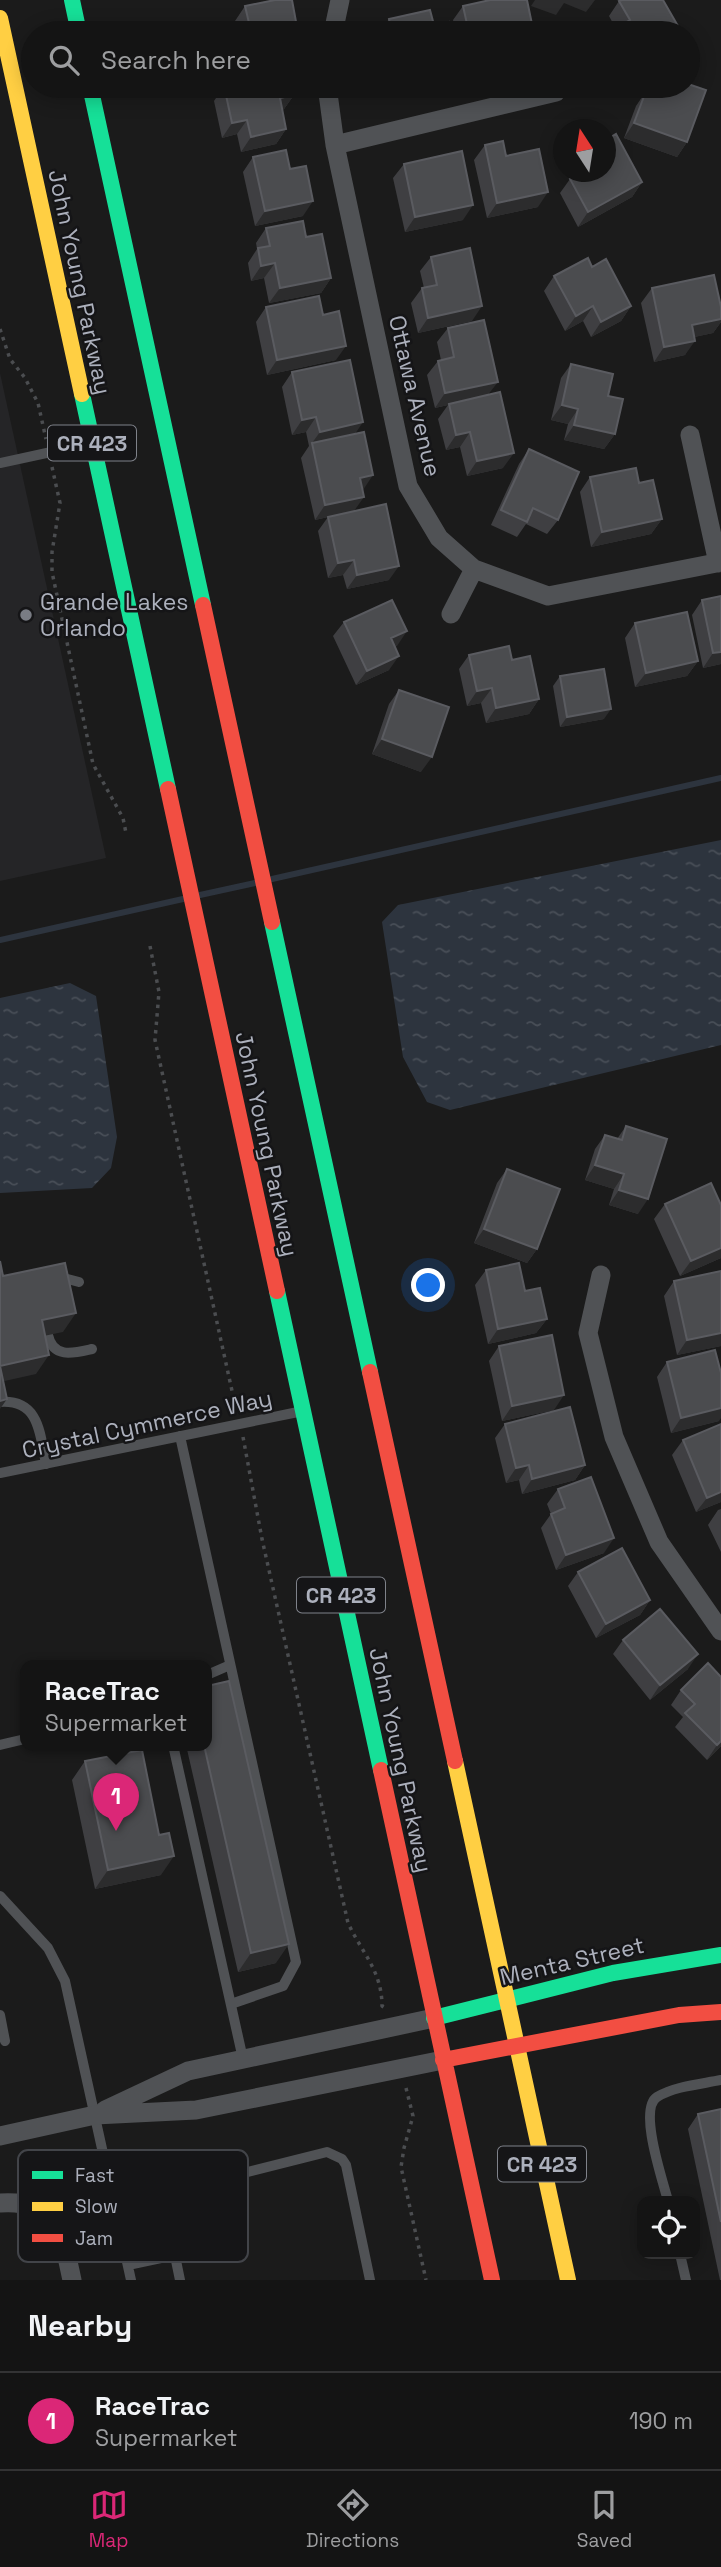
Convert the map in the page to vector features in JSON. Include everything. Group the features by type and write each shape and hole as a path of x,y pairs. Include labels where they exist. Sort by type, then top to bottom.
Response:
{"main road":[{"path":"72,0 76,21"},
{"name":"John Young Parkway","path":"0,18 301,1412 492,2280"},
{"name":"CR 423","path":"93,98 568,2280"},
{"name":"Menta Street","path":"434,2018 682,1959 721,1955"},
{"path":"443,2060 679,2015 721,2012"}],"street":[{"path":"336,21 340,0"},
{"name":"Ottawa Avenue","path":"329,98 335,145 408,486 439,538 474,569 548,596 720,563"},
{"path":"335,145 531,98"},
{"path":"690,435 720,563"},
{"path":"451,614 474,569"},
{"path":"601,1275 588,1333 614,1437 659,1542 721,1630"},
{"path":"95,2115 188,2071 434,2018"},
{"path":"0,2136 95,2115 196,2110 443,2060"},
{"path":"0,2203 18,2202"},
{"path":"68,2262 72,2280"}],"lane":[{"path":"0,463 92,444"},
{"path":"45,1278 58,1275 79,1282"},
{"path":"48,1335 50,1343 57,1351 66,1354 92,1349"},
{"path":"0,1402 23,1406 35,1416 46,1464"},
{"name":"Crystal Cymmerce Way","path":"0,1474 301,1412"},
{"path":"180,1436 296,1962 283,1986 231,2004"},
{"path":"212,1673 230,1665"},
{"path":"0,1745 20,1741"},
{"path":"174,1751 243,2059"},
{"path":"0,1896 48,1948 65,1981 103,2150"},
{"path":"0,2015 5,2041"},
{"path":"666,2196 649,2121 650,2106 655,2098 671,2092 721,2080"},
{"path":"248,2172 327,2152 342,2159 346,2165 370,2280"},
{"path":"681,2259 686,2280"},
{"path":"127,2262 131,2280"},
{"path":"128,2265 142,2262"},
{"path":"176,2262 180,2280"}],"path":[{"path":"0,329 10,359 25,378 38,403 60,503 52,552 52,572 93,765 123,818 126,833"},
{"path":"150,946 159,992 155,1040 240,1424 265,1552 348,1923 380,1979 382,2006 385,2008"},
{"path":"405,2086 413,2116 401,2166 426,2280"}],"shaded area":[{"name":"Grande Lakes Orlando","path":"0,373 106,858 0,881"}],"water":[{"path":"721,840 721,1045 450,1110 427,1102 403,1057 382,922 398,905"},
{"path":"70,983 96,996 117,1137 111,1168 92,1188 0,1193 0,998"}],"building":[{"path":"275,0 292,0 296,21 249,21 245,6"},
{"path":"490,0 527,0 531,21 466,21 463,6"},
{"path":"663,0 675,21 628,21 619,1"},
{"path":"430,10 433,21 389,21"},
{"path":"700,88 706,90 687,142 634,123 643,98 700,98"},
{"path":"227,98 280,98 286,129 251,137 247,120 232,123"},
{"path":"616,134 642,182 588,212 572,182 616,182"},
{"path":"503,141 506,156 539,149 548,192 497,203 485,145"},
{"path":"286,150 290,169 306,166 313,201 265,211 253,157"},
{"path":"462,151 473,205 415,217 404,164"},
{"path":"303,221 306,237 322,234 331,278 280,288 275,263 261,266 258,248 270,246 266,228"},
{"path":"470,248 482,306 428,318 422,288 437,285 431,257"},
{"path":"588,258 592,267 606,259 631,306 601,322 593,306 576,316 554,276"},
{"path":"714,275 721,319 692,325 695,341 664,347 652,288"},
{"path":"319,296 323,315 339,311 346,346 277,360 266,307"},
{"path":"484,320 498,382 445,393 438,361 454,357 448,328"},
{"path":"350,360 363,422 320,432 316,417 302,420 292,372"},
{"path":"571,364 613,374 608,396 623,399 615,434 574,425 578,409 562,405"},
{"path":"500,392 514,453 477,461 470,432 456,435 449,404"},
{"path":"364,432 373,475 360,478 364,497 325,505 312,443"},
{"path":"529,449 579,472 558,520 533,508 527,522 501,510"},
{"path":"636,468 639,483 653,480 662,519 602,532 590,477"},
{"path":"386,504 399,566 357,575 354,560 338,563 328,517"},
{"path":"721,596 721,652 713,653 702,600"},
{"path":"392,600 407,631 391,638 399,656 367,671 344,622"},
{"path":"687,612 698,661 646,673 635,623"},
{"path":"509,646 512,660 530,656 539,699 496,708 492,688 477,691 469,655"},
{"path":"604,669 611,709 567,717 560,676"},
{"path":"399,690 449,707 432,757 382,739"},
{"path":"626,1126 667,1139 648,1199 619,1190 624,1174 595,1165 605,1135 622,1140"},
{"path":"507,1169 560,1189 537,1249 484,1229"},
{"path":"711,1183 721,1205 721,1248 691,1261 665,1204"},
{"path":"0,1261 3,1276 65,1263 76,1313 42,1320 49,1355 0,1366"},
{"path":"519,1263 525,1291 540,1288 547,1319 498,1329 486,1270"},
{"path":"721,1271 721,1333 687,1340 674,1281"},
{"path":"552,1335 564,1395 512,1406 499,1346"},
{"path":"715,1350 721,1373 721,1408 681,1418 667,1362"},
{"path":"0,1366 7,1399 0,1401"},
{"path":"570,1407 585,1465 532,1479 529,1465 516,1468 505,1424"},
{"path":"721,1424 721,1492 707,1498 683,1440"},
{"path":"591,1477 614,1538 566,1555 551,1514 565,1508 558,1489"},
{"path":"622,1548 650,1600 606,1624 578,1572"},
{"path":"660,1609 698,1654 660,1685 623,1640"},
{"path":"708,1663 721,1677 721,1741 717,1745 685,1713 695,1704 681,1690"},
{"path":"229,1681 289,1944 251,1953 205,1751 212,1751 212,1685"},
{"path":"142,1751 159,1835 169,1833 174,1856 108,1870 85,1761"},
{"path":"721,2109 721,2222 698,2114"}],"waterway":[{"path":"272,879 721,778"},
{"path":"200,895 255,883"},
{"path":"0,940 183,899"}],"traffic: fast":[{"path":"72,0 76,21"},
{"path":"93,98 203,605"},
{"path":"82,394 168,789"},
{"path":"272,922 370,1372"},
{"path":"277,1291 381,1770"},
{"path":"434,2018 613,1973 721,1955"}],"traffic: slow":[{"path":"0,18 82,394"},
{"path":"455,1761 568,2280"}],"traffic: jam":[{"path":"203,605 272,922"},
{"path":"168,789 277,1291"},
{"path":"370,1372 455,1761"},
{"path":"381,1770 492,2280"},
{"path":"443,2060 679,2015 721,2012"}],"place":[{"name":"Grande Lakes Orlando","path":"26,615"},
{"name":"RaceTrac","path":"116,1831"}]}
